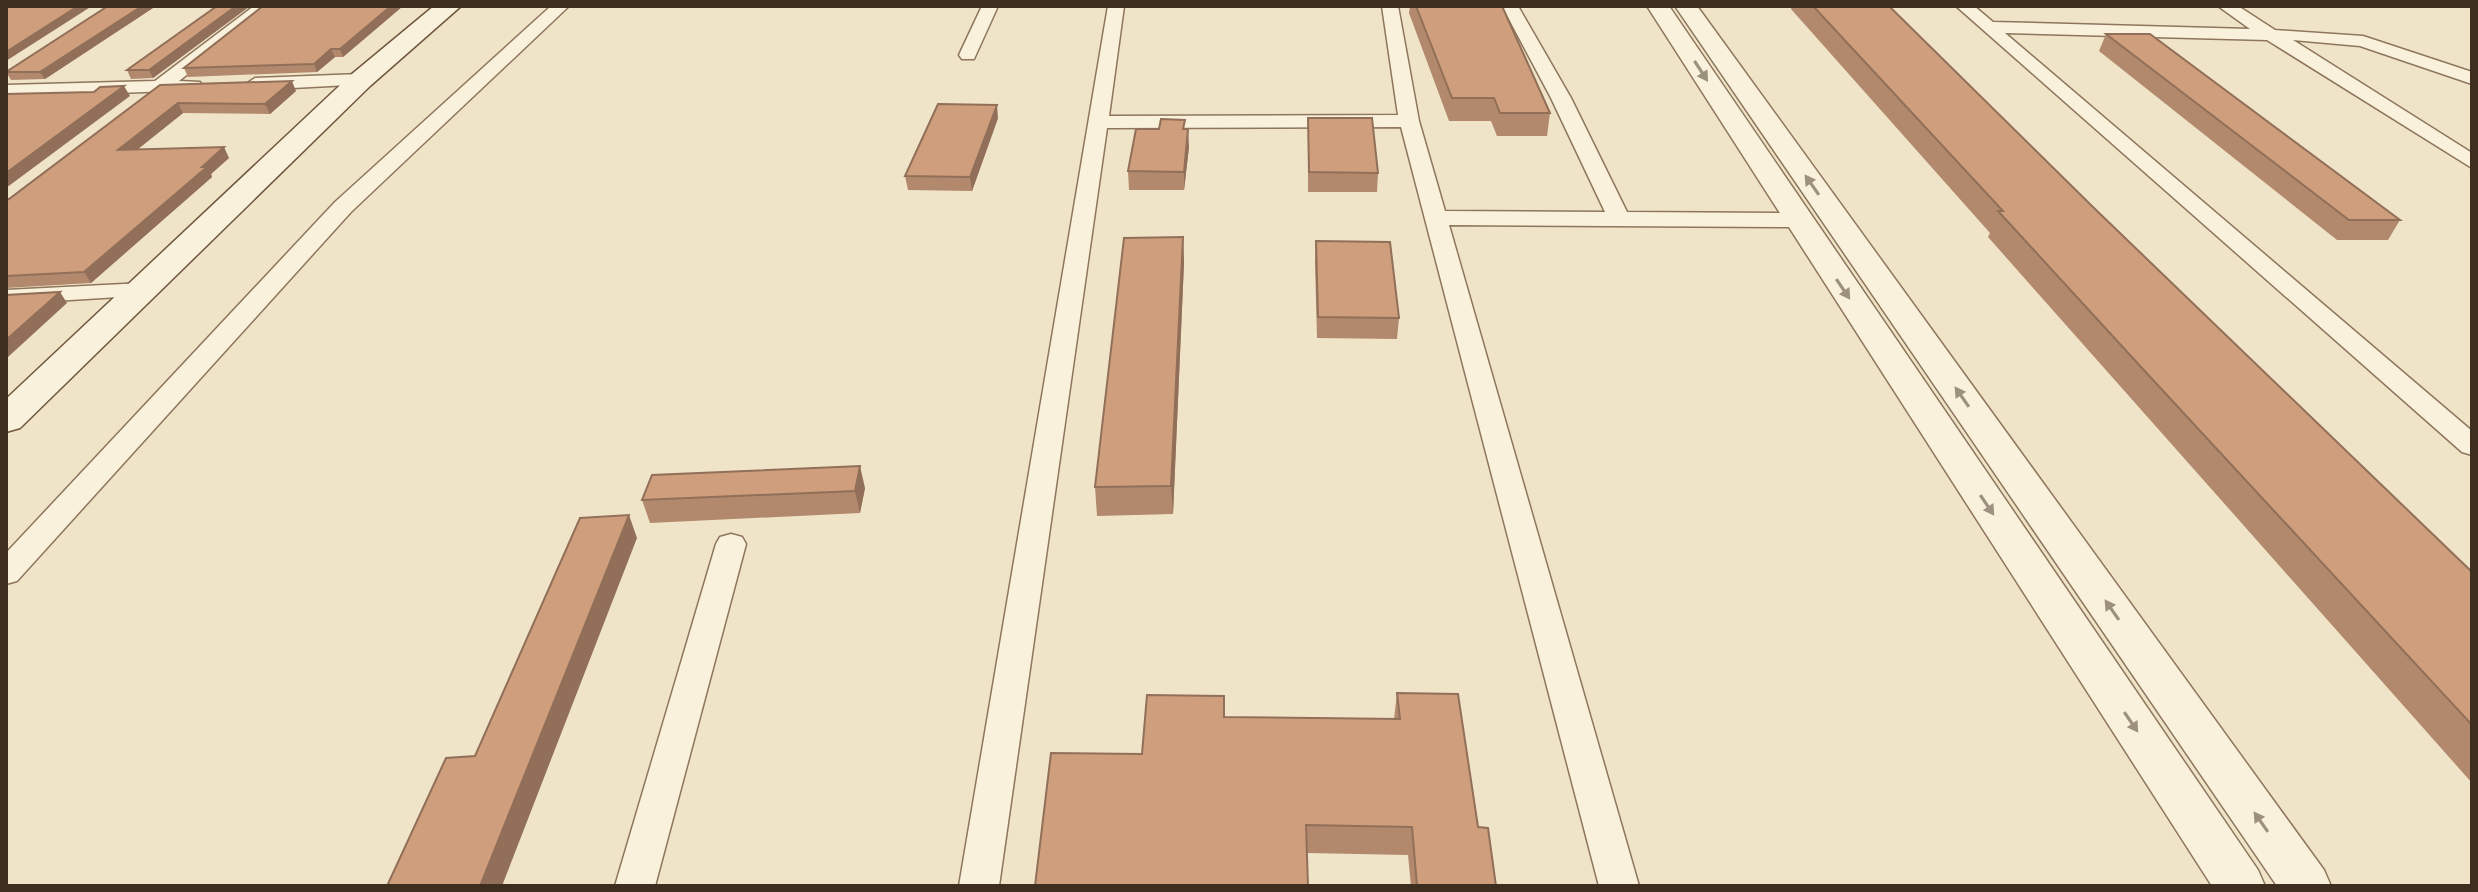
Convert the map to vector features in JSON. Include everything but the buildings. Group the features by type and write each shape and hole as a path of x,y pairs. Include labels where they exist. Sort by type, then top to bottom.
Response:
{"main road":[{"path":"6,420 143,290 426,6"},
{"path":"6,390 348,81 449,6"}],"street":[{"path":"136,104 265,6"},
{"path":"6,573 343,207 561,6"},
{"path":"968,55 990,6"},
{"path":"979,886 1116,6"},
{"path":"1390,6 1409,121 1619,886"},
{"path":"1510,6 1561,98 1620,220"},
{"path":"1658,6 2240,886"},
{"path":"1686,6 2306,886"},
{"path":"1964,6 2472,446"},
{"path":"2226,6 2472,162"},
{"path":"1989,27 2265,32 2363,41 2472,78"},
{"path":"6,91 348,81"},
{"path":"1098,122 1409,121"},
{"path":"1437,218 1798,220"},
{"path":"6,297 143,290"},
{"path":"635,886 731,544"}]}
